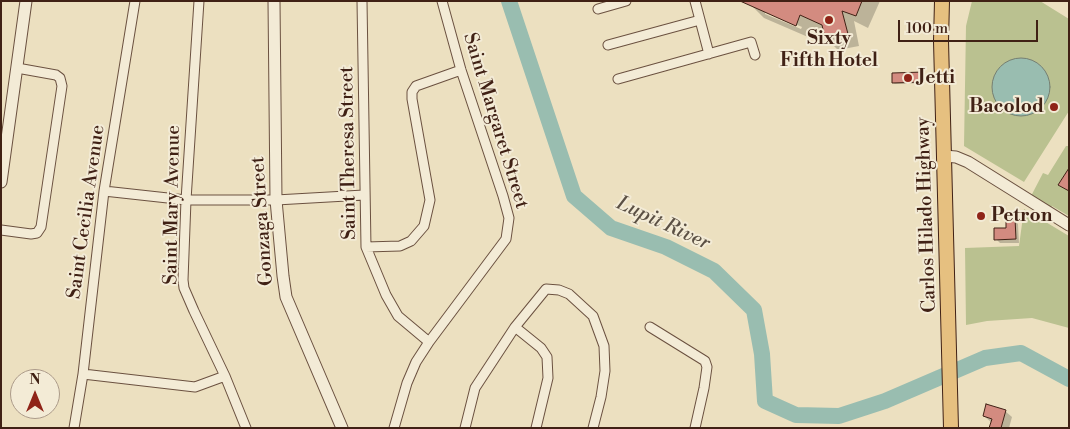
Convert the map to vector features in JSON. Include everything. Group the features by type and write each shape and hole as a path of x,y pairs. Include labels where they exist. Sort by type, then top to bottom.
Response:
{"main road":[{"name":"Carlos Hilado Highway","path":"942,2 941,36 951,428"}],"street":[{"path":"1,182 26,1"},
{"name":"Saint Cecilia Avenue","path":"74,428 104,191 135,1"},
{"name":"Saint Mary Avenue","path":"199,1 186,200 184,288 225,376 246,428"},
{"name":"Gonzaga Street","path":"274,1 276,200 282,276 286,297 342,428"},
{"name":"Saint Theresa Street","path":"362,1 366,247 386,295 398,316 429,342"},
{"name":"Saint Margaret Street","path":"394,428 407,383 416,362 506,239 509,218 461,70 442,1"},
{"path":"598,9 626,1"},
{"path":"695,1 709,54"},
{"path":"608,45 700,20"},
{"path":"618,79 751,42 755,54"},
{"path":"1,230 31,234 37,233 41,227 62,86 60,78 56,75 18,68"},
{"path":"366,247 400,246 412,241 424,226 430,200 412,92 416,86 461,70"},
{"path":"944,156 956,157 968,162 1069,225"},
{"path":"104,191 186,200 276,200 364,195"},
{"path":"465,428 475,388 515,328 546,289 559,290 569,294 593,316 604,346 605,371 593,428"},
{"path":"650,327 704,361 706,368 704,388 695,428"},
{"path":"515,328 541,348 547,357 548,378 536,428"},
{"path":"82,374 196,387 225,376"}],"green space":[{"path":"972,1 1040,1 1069,19 1069,111 1024,182 964,146 966,26"},
{"path":"1066,146 1069,146 1069,168 1058,185 1069,191 1069,216 1052,206 1049,210 1030,198 1043,173 1048,175"},
{"path":"1024,209 1069,236 1069,328 1032,318 987,321 966,325 965,248 1019,246"}],"water":[{"path":"1021,58 1032,60 1045,71 1050,87 1048,98 1037,111 1021,116 1010,114 997,103 992,87 994,76 1005,63"}],"building":[{"name":"Sixty Fifth Hotel","path":"740,1 862,1 856,16 842,11 848,34 825,38 822,25 800,15 796,26"},
{"name":"Jetti","path":"924,72 924,82 892,83 892,73"},
{"path":"1069,168 1069,191 1058,185"},
{"path":"1015,218 1016,239 994,240 994,228 1006,228 1006,219"},
{"path":"986,404 1006,410 1001,428 989,428 992,419 983,416"}],"waterway":[{"name":"Lupit River","path":"509,1 574,196 611,228 666,247 714,271 754,310 762,354 765,401 796,415 839,416 885,401 985,358 1021,353 1069,379"}],"place":[{"name":"Sixty Fifth Hotel","path":"829,20"},
{"name":"Jetti","path":"908,78"},
{"name":"Bacolod","path":"1054,107"},
{"name":"Petron","path":"981,216"}]}
